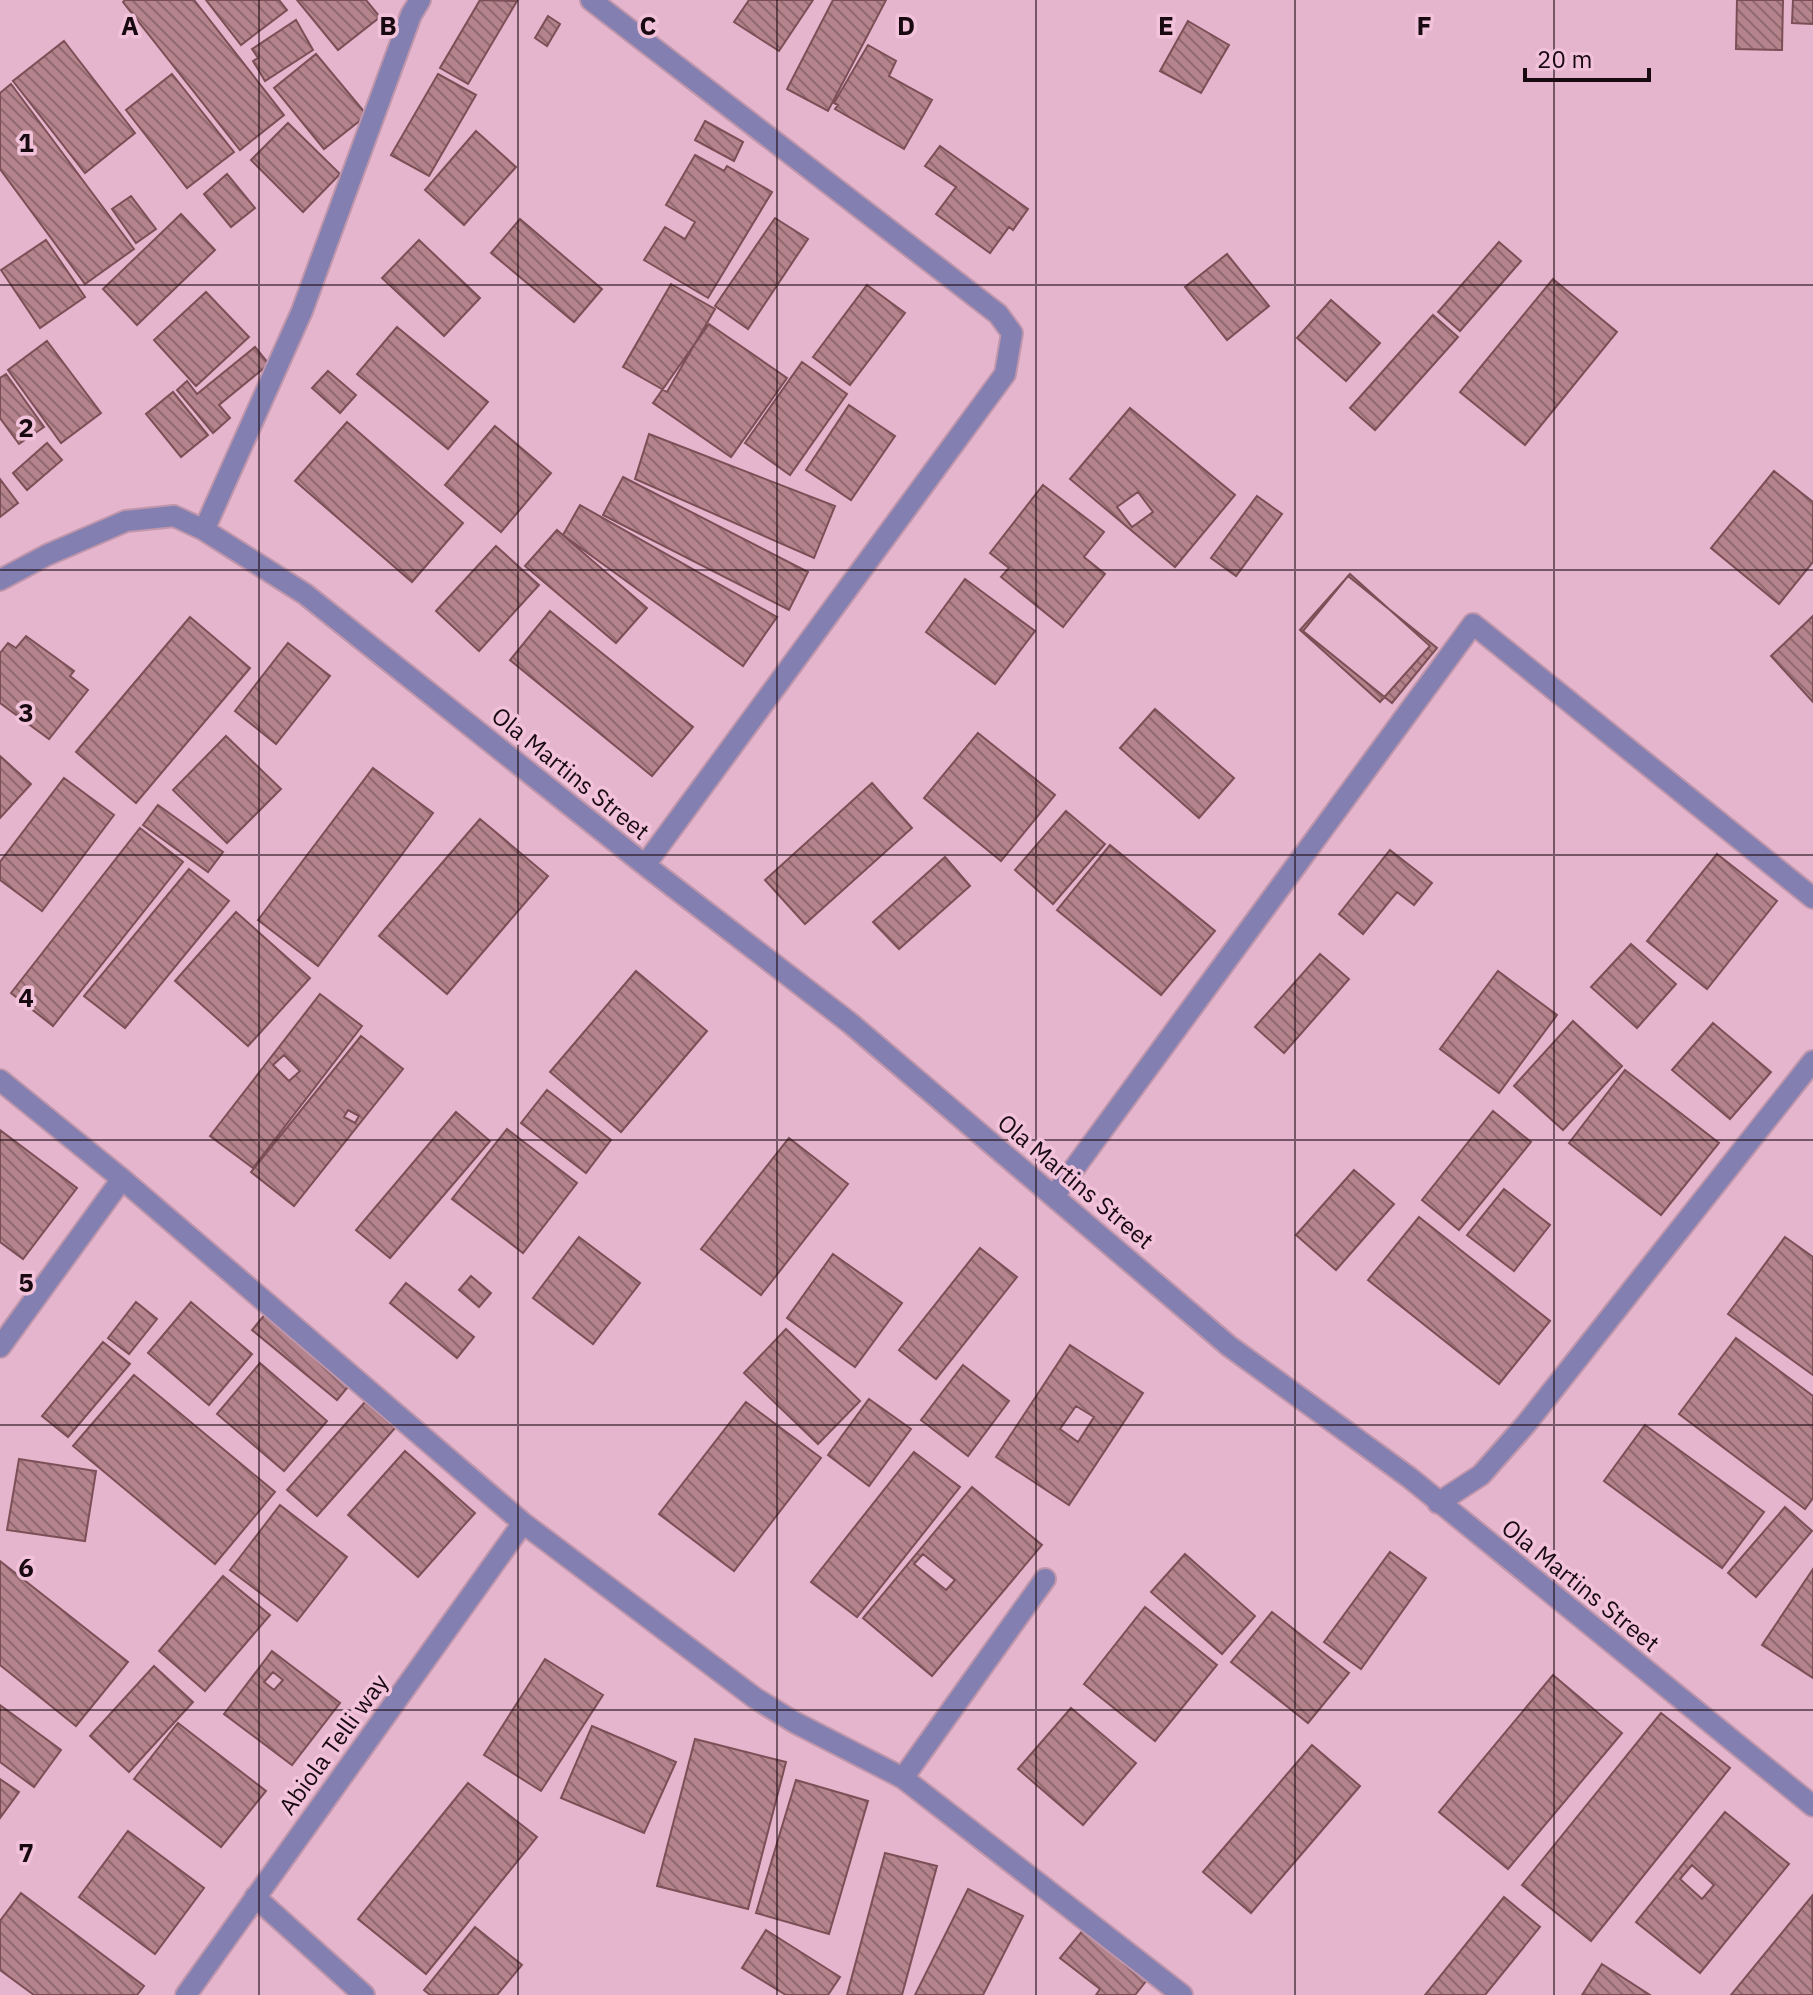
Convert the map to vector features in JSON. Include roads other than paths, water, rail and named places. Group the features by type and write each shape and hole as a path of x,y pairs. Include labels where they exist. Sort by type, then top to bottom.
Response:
{"street":[{"path":"204,530 302,311 411,15 420,0"},
{"path":"591,0 998,314 1012,333 1005,374 645,865"},
{"name":"Ola Martins Street","path":"0,580 47,555 126,521 174,516 204,530 305,594 645,865 850,1023 1229,1346 1410,1478 1813,1806"},
{"path":"1054,1196 1473,624 1813,898"},
{"path":"1438,1503 1481,1475 1526,1424 1813,1061"},
{"path":"0,1080 122,1179 523,1523 755,1698 794,1722 903,1778 1182,1995"},
{"path":"0,1347 122,1179"},
{"name":"Abiola Telli way","path":"186,1995 523,1523"},
{"path":"903,1778 1045,1579"},
{"path":"255,1897 364,1995"}]}
